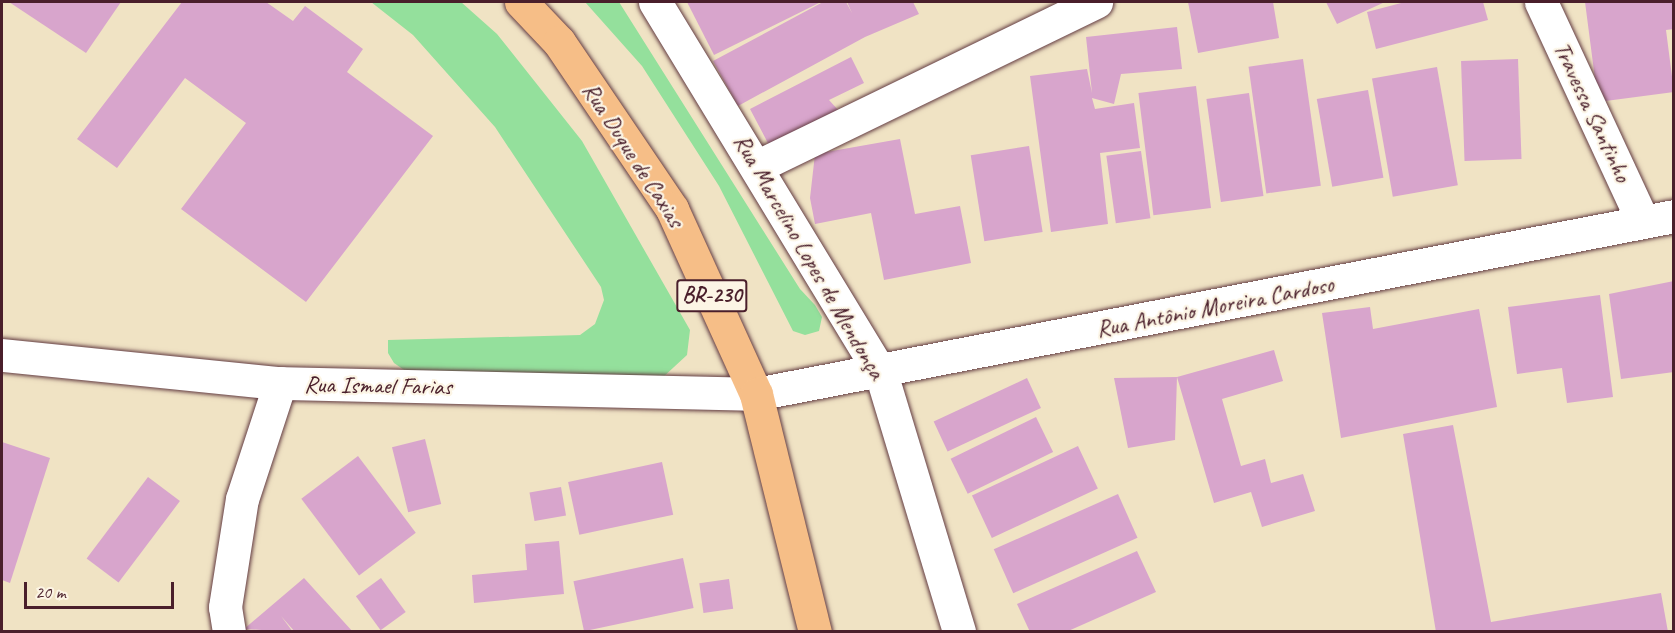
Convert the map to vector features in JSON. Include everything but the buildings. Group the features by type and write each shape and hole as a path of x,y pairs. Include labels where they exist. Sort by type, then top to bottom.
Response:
{"main road":[{"name":"Rua Duque de Caxias","path":"521,2 559,42 672,209 756,394 815,632"}],"street":[{"name":"Rua Marcelino Lopes de Mendonça","path":"656,2 758,166 881,373 959,632"},
{"path":"758,166 1096,2"},
{"name":"Travessa Santinho","path":"1542,2 1658,219"},
{"name":"Rua Antônio Moreira Cardoso","path":"756,394 881,373 1658,219"},
{"name":"Rua Ismael Farias","path":"2,356 280,383 756,394"},
{"path":"229,632 225,607 242,500 280,383"}],"green space":[{"path":"371,2 461,2 497,34 582,141 690,330 687,355 661,379 410,374 394,363 388,353 388,340 580,335 595,324 604,300 601,287 495,127 413,35"},
{"path":"585,2 619,2 800,289 815,305 822,317 819,331 805,335 793,331 719,186 642,66"}]}
